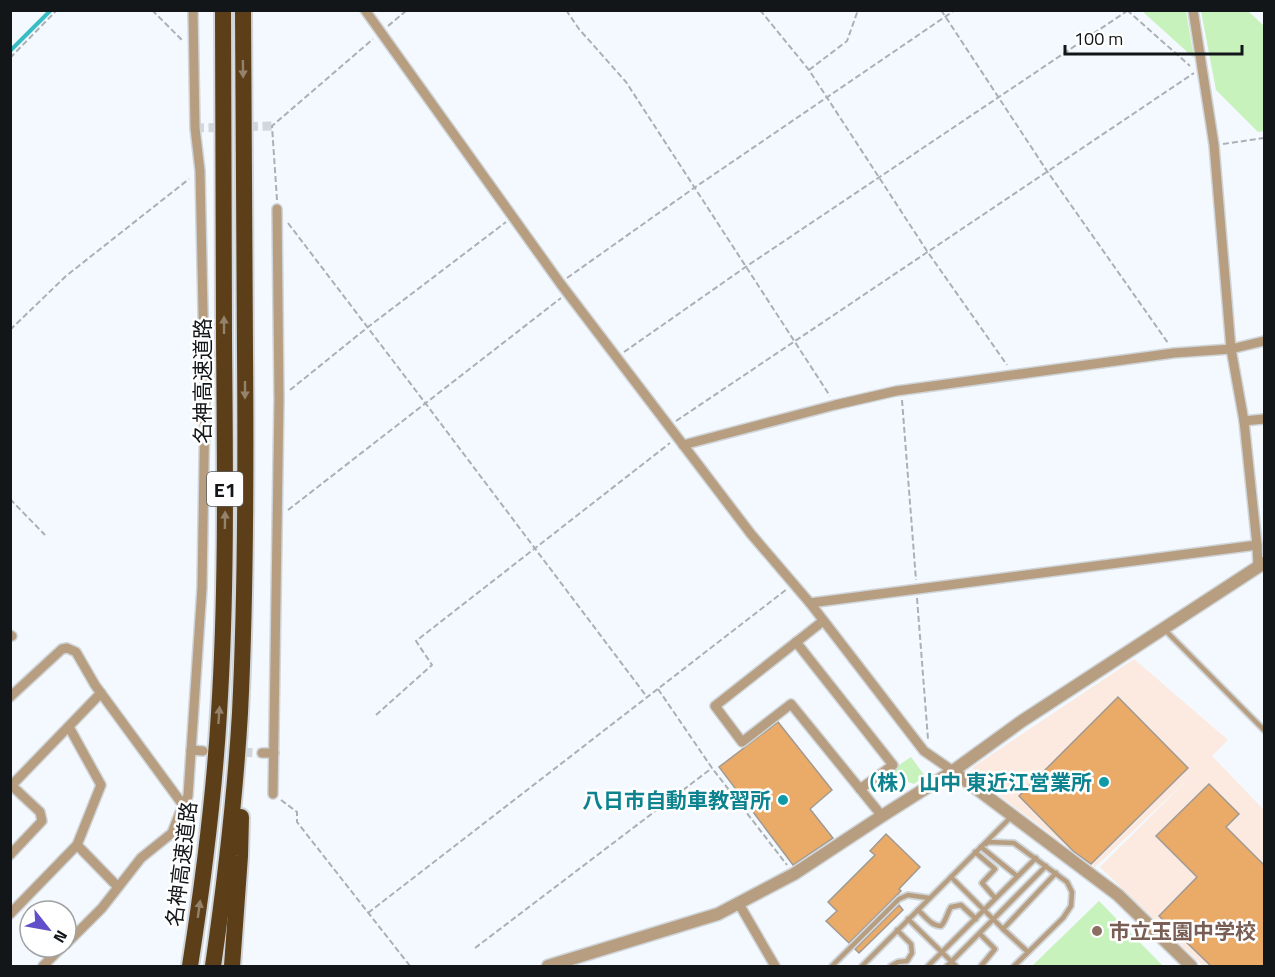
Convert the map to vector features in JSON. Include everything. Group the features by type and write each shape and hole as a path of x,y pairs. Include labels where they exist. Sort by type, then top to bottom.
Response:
{"highway":[{"name":"名神高速道路","path":"190,966 200,906 219,712 224,581 223,10"},
{"name":"名神高速道路","path":"213,966 235,783 245,582 243,10"},
{"path":"232,966 240,855 245,582"}],"street":[{"path":"78,932 102,908 141,858 172,833 188,796 202,588 205,391 200,171 195,129 193,10"},
{"path":"365,10 560,283 751,534 810,603 924,751 1118,895 1191,966"},
{"path":"548,966 718,914 794,874 953,771 1022,721 1261,565 1244,421 1231,349 1214,145 1193,10"},
{"path":"273,794 279,399 277,209"},
{"path":"680,441 902,390 1174,353 1231,349 1264,341"},
{"path":"1244,421 1264,419"},
{"path":"810,603 1257,545"},
{"path":"823,621 715,706 742,742 791,704 882,816"},
{"path":"796,642 893,765 860,789"},
{"path":"10,697 62,649 67,648 76,652 101,693 183,805"},
{"path":"10,855 42,821 40,812 11,786 101,693"},
{"path":"10,914 77,845 101,785 69,727"},
{"path":"191,750 203,751"},
{"path":"262,753 274,753"},
{"path":"77,845 118,886"},
{"path":"740,904 775,966"}],"lane":[{"path":"1163,628 1264,730"},
{"path":"981,847 1012,816"},
{"path":"862,966 975,852 988,842 1014,843 1067,882 1072,892 1071,906 1063,918 1014,966"},
{"path":"981,847 1017,876"},
{"path":"975,852 995,869 982,884 995,898"},
{"path":"928,966 1036,858"},
{"path":"908,919 942,952 951,965 1046,866"},
{"path":"1003,929 1056,873"},
{"path":"951,877 1028,952"},
{"path":"832,966 899,899 908,895 929,898"},
{"path":"918,910 936,926 945,922 951,906 961,905 976,918"},
{"path":"891,966 907,961 912,953 911,944 897,930"},
{"path":"980,934 996,949 982,966"}],"path":[{"path":"10,58 57,10"},
{"path":"152,10 193,51"},
{"path":"407,10 272,126 277,209 646,697"},
{"path":"566,10 579,29 626,82 835,405"},
{"path":"760,10 809,70 927,251 1014,374"},
{"path":"809,70 847,41 858,10"},
{"path":"941,10 1047,171 1174,353"},
{"path":"560,283 694,188 955,10"},
{"path":"616,357 747,266 1127,11 1196,71 668,426"},
{"path":"1214,145 1264,138"},
{"path":"10,330 66,276 200,171"},
{"path":"279,399 368,327 513,217"},
{"path":"277,519 568,293"},
{"path":"902,390 928,747"},
{"path":"376,715 432,665 416,641 680,441"},
{"path":"10,499 45,535"},
{"path":"368,913 794,584"},
{"path":"658,689 712,768 794,874"},
{"path":"475,948 712,768"},
{"path":"273,794 297,812 297,822 410,966"}],"shaded area":[{"path":"1134,659 1228,740 1212,756 1264,810 1264,966 1203,966 1100,867 1192,775 1095,867 973,776 973,767"}],"green space":[{"path":"1142,11 1186,11 1194,58"},
{"path":"1201,11 1248,11 1264,26 1264,131 1258,132 1216,90"},
{"path":"911,757 925,776 914,784 886,774"},
{"name":"市立玉園中学校","path":"1099,901 1163,966 1032,966"}],"building":[{"name":"（株）山中 東近江営業所","path":"1118,697 1188,768 1091,864 1073,851 1019,796"},
{"name":"八日市自動車教習所","path":"778,722 832,790 810,809 833,838 793,865 719,767"},
{"path":"1209,784 1239,814 1226,827 1264,865 1264,966 1211,966 1159,916 1197,877 1156,836"},
{"path":"886,834 920,867 899,889 901,891 849,943 826,921 837,911 828,902 875,855 870,851"},
{"path":"899,905 903,910 859,953 855,949"}],"waterway":[{"path":"10,51 51,10"}],"tunnel":[{"path":"195,128 272,126"},
{"path":"203,751 262,753"}],"place":[{"name":"（株）山中 東近江営業所","path":"1104,782"},
{"name":"八日市自動車教習所","path":"783,800"},
{"name":"市立玉園中学校","path":"1097,931"}]}
